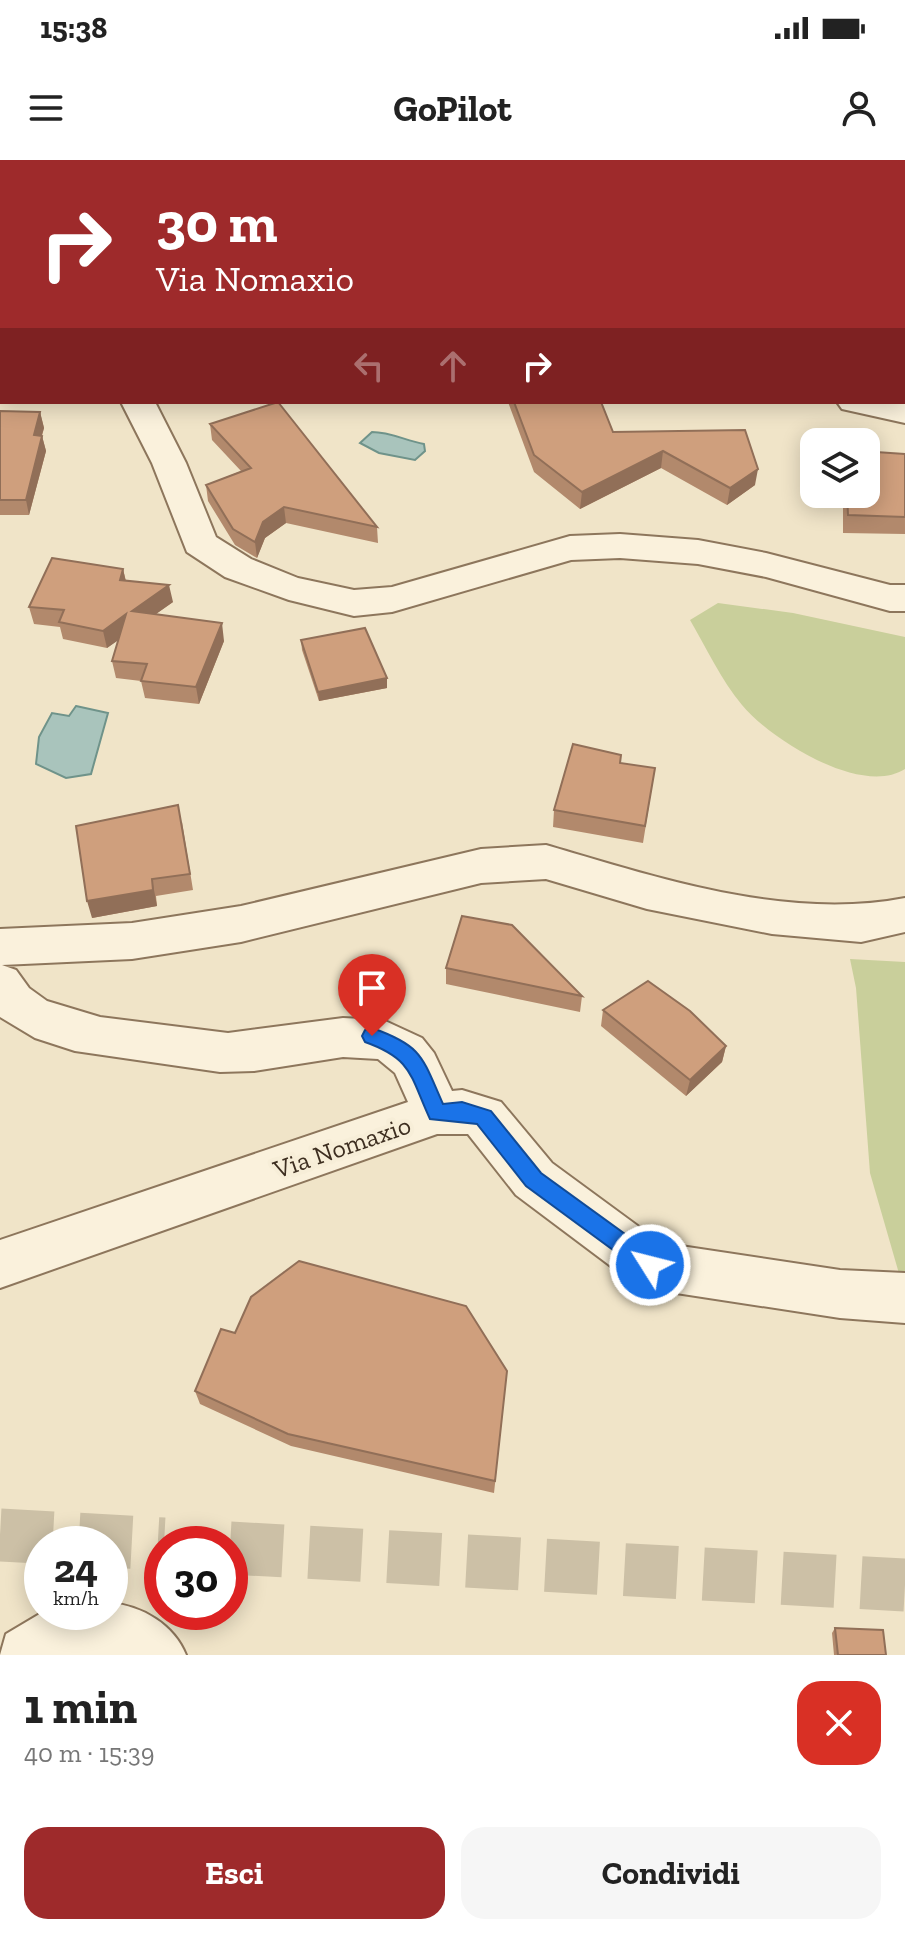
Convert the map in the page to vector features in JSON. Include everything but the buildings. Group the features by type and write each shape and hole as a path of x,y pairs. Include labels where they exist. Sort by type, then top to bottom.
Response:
{"street":[{"path":"139,404 169,463 200,544 238,568 289,588 354,603 392,599 570,548 620,546 739,560 890,598 905,598"},
{"path":"863,404 905,413"},
{"path":"0,947 148,939 241,924 481,866 546,862 647,892 772,917 861,924 905,915"},
{"name":"Via Nomaxio","path":"0,983 9,1001 36,1017 91,1033 234,1053 372,1036 397,1045 414,1059 437,1113 0,1264"},
{"path":"437,1113 462,1111 484,1117 534,1179 650,1265 840,1294 905,1298"},
{"path":"27,1655 69,1630 124,1634 156,1655"}],"green space":[{"path":"718,603 793,613 905,637 905,769 887,776 865,776 841,770 794,748 755,719 727,685 690,620"},
{"path":"850,959 905,962 905,1277 900,1277 870,1173 856,988"}],"water":[{"path":"372,432 424,444 425,451 415,460 379,453 360,443"},
{"path":"76,706 108,713 91,774 66,778 36,764 39,737 52,713 69,716"}],"tunnel":[{"path":"0,1535 144,1543"},
{"path":"248,1549 905,1585"}],"route":[{"path":"372,1036 397,1045 414,1059 437,1113 462,1111 484,1117 534,1179 650,1265"}]}
